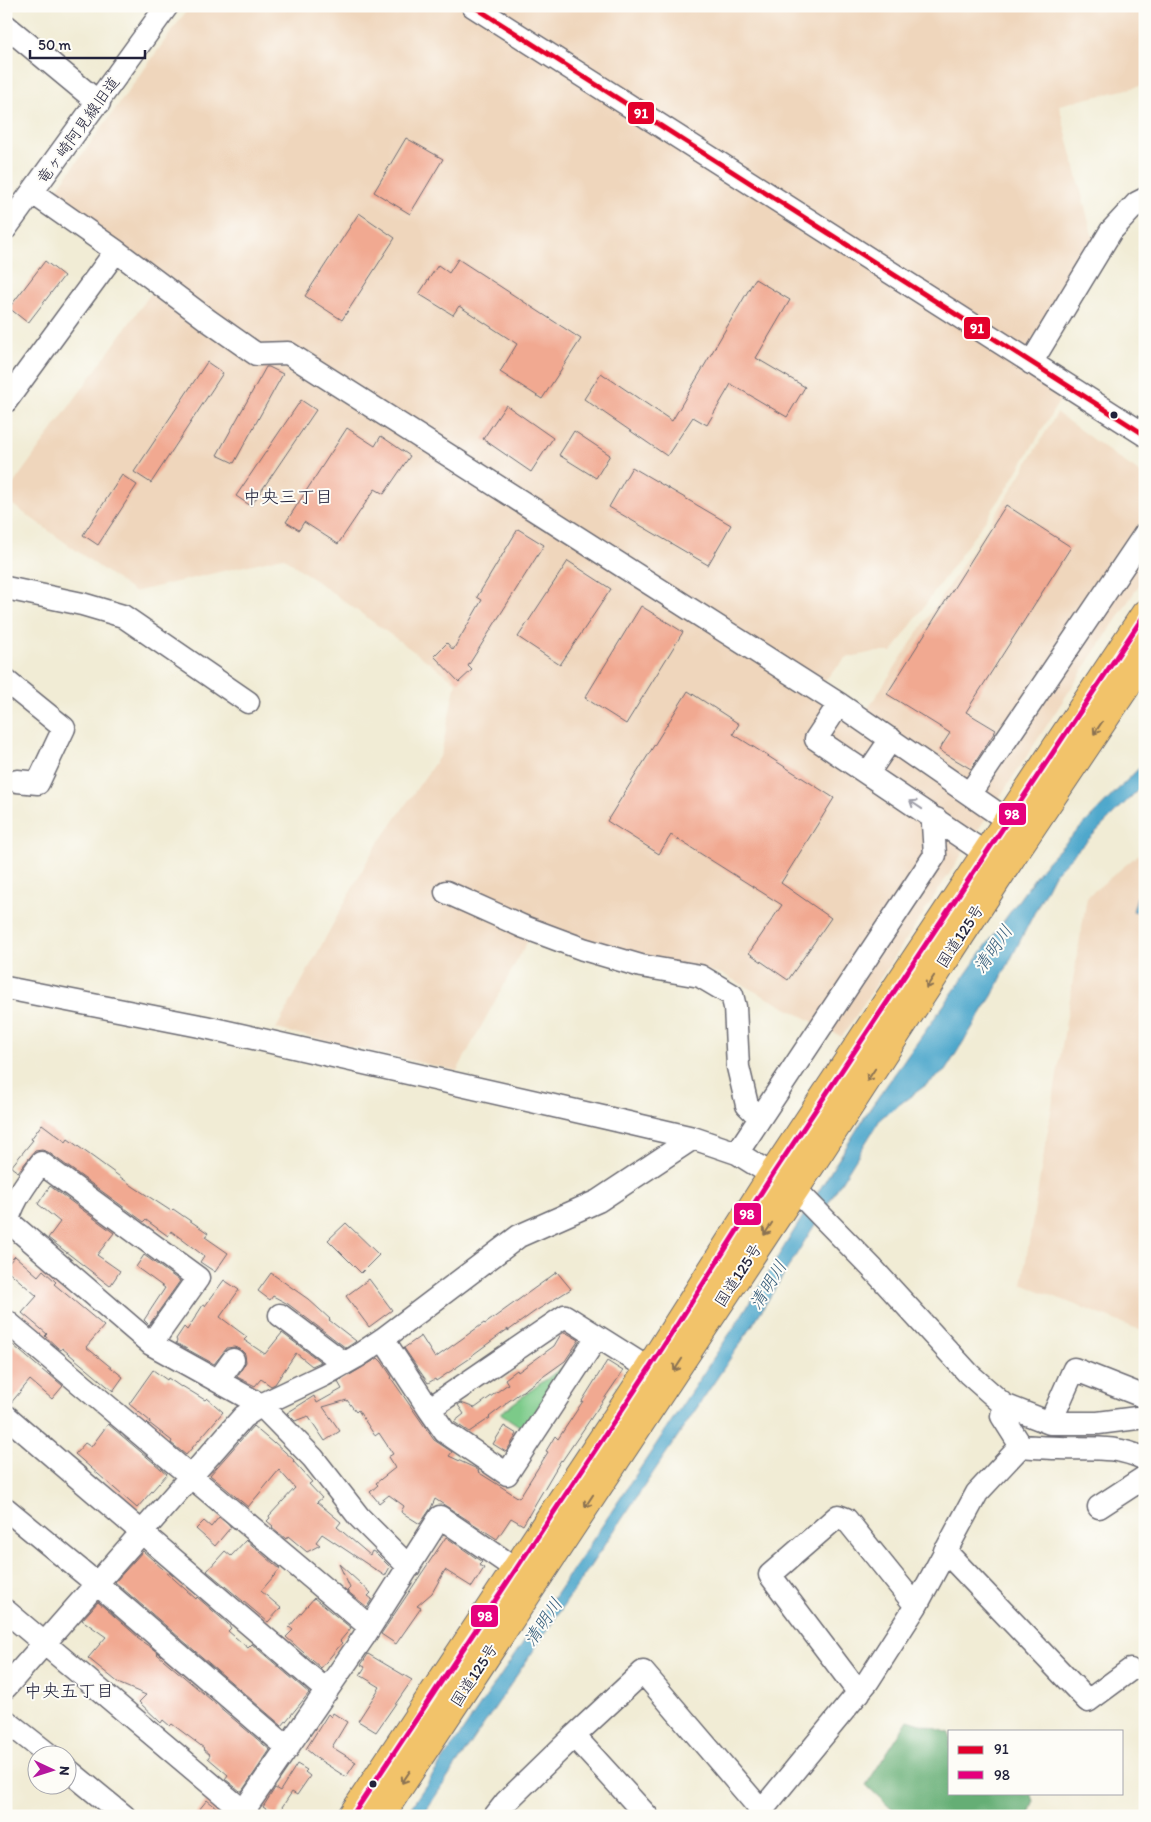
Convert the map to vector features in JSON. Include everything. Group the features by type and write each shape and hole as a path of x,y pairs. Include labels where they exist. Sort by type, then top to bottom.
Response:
{"highway":[{"name":"国道125号","path":"352,1816 649,1369 772,1174 1145,614"},
{"name":"国道125号","path":"380,1816 795,1189 1014,852 1145,658"}],"street":[{"name":"竜ヶ崎阿見線旧道","path":"6,228 167,6"},
{"path":"473,6 1145,435"},
{"path":"6,26 98,103"},
{"path":"33,193 116,251 256,354 288,353 839,704 1006,820 1014,852 985,853 816,739 839,704"},
{"path":"1031,363 1111,231 1138,203 1145,199"},
{"path":"6,401 116,251"},
{"path":"970,794 1145,534"},
{"path":"6,588 82,604 124,616 248,702"},
{"path":"6,681 64,728 38,783 18,781"},
{"path":"868,773 891,739"},
{"path":"737,1153 935,855 933,824 936,819"},
{"path":"446,892 524,927 583,949 641,966 700,976 732,995 735,1007 738,1067 747,1105 760,1118"},
{"path":"6,988 205,1027 693,1138 737,1153 795,1189 872,1268 969,1374 1004,1405 1050,1423 1098,1423 1145,1417"},
{"path":"6,1687 243,1417 261,1405 324,1375 383,1339 519,1236 598,1200 693,1138"},
{"path":"151,1344 198,1278 41,1163 17,1196 7,1224 151,1344 261,1405 313,1458 359,1517 409,1567"},
{"path":"280,1315 344,1363"},
{"path":"429,1409 565,1316 649,1369"},
{"path":"6,1321 370,1627"},
{"path":"383,1339 445,1432 507,1474 598,1337"},
{"path":"218,1381 233,1360"},
{"path":"1050,1423 1074,1369 1145,1397"},
{"path":"1004,1405 1002,1416 1021,1446"},
{"path":"6,1416 252,1625 326,1691"},
{"path":"507,1811 574,1736 643,1672 759,1813 868,1681 916,1606 977,1493 1021,1446 1098,1447 1125,1451 1145,1459"},
{"path":"1099,1507 1145,1477"},
{"path":"6,1509 97,1584 288,1748"},
{"path":"859,1693 770,1575 838,1516 846,1519 916,1606"},
{"path":"6,1611 244,1814 370,1627 440,1517 516,1569"},
{"path":"945,1551 1088,1701 1130,1670"},
{"path":"6,1721 35,1744"},
{"path":"574,1736 647,1816"},
{"path":"78,1779 114,1812"}],"shaded area":[{"path":"190,6 1145,6 1145,85 1059,105 1096,250 1020,366 1064,393 1005,492 892,652 874,652 846,658 822,683 260,349 52,196"},
{"path":"154,289 288,358 859,722 1009,494 1057,413 1145,476 1145,576 842,1037 722,974 532,933 457,1071 276,1029 371,854 441,754 456,682 283,557 134,592 6,500 6,494"},
{"path":"1145,849 1145,1332 1022,1284 1087,897"}],"green space":[{"path":"571,1361 525,1430 500,1413"},
{"path":"908,1720 948,1732 948,1794 1031,1794 1034,1801 1028,1816 899,1816 866,1785"}],"water":[{"name":"清明川","path":"1145,762 1145,783 1054,874 992,996 945,1071 881,1118 750,1329 422,1816 405,1816 584,1553 738,1321 869,1110 1043,866"},
{"path":"1143,877 1145,878 1145,914 1133,911"}],"building":[{"path":"406,138 443,159 410,214 374,192"},
{"path":"359,213 395,238 342,320 305,296"},
{"path":"458,259 581,339 542,399 500,372 517,344 459,306 453,315 419,294 438,265 449,273"},
{"path":"45,261 64,276 28,323 9,308"},
{"path":"755,279 790,300 756,358 805,387 787,417 731,384 707,425 693,417 667,456 584,399 601,373 672,421"},
{"path":"207,362 223,373 151,483 134,472"},
{"path":"266,367 283,374 234,463 217,455"},
{"path":"301,400 316,410 251,506 236,496"},
{"path":"506,405 553,438 531,472 483,439"},
{"path":"347,428 375,446 381,436 410,456 384,494 375,489 338,544 304,522 299,530 286,522"},
{"path":"574,431 610,455 596,478 559,455"},
{"path":"632,467 731,525 708,565 609,507"},
{"path":"122,475 137,485 98,545 83,535"},
{"path":"1006,505 1071,547 966,712 996,730 971,769 939,750 950,733 887,694"},
{"path":"518,529 544,545 468,666 472,670 459,682 434,656 447,643 453,650 482,600 477,597"},
{"path":"568,561 611,589 560,665 518,637"},
{"path":"641,606 683,632 626,724 585,698"},
{"path":"688,691 739,724 733,734 834,798 781,883 831,918 788,980 749,953 782,905 671,835 659,854 607,821"},
{"path":"42,1124 66,1142 68,1139 134,1187 171,1211 173,1209 208,1233 205,1237 228,1253 215,1272 200,1262 204,1256 171,1231 168,1236 146,1220 144,1222 48,1152 42,1150 35,1151 18,1172 11,1167 33,1140 31,1139"},
{"path":"50,1186 114,1233 97,1255 120,1271 110,1286 48,1238 60,1222 38,1204"},
{"path":"346,1223 379,1255 361,1273 328,1240"},
{"path":"144,1255 180,1281 149,1325 144,1320 165,1288 136,1267"},
{"path":"15,1256 38,1276 43,1270 56,1282 54,1284 104,1326 86,1347 123,1377 113,1391 62,1348 61,1350 58,1348 45,1336 47,1334 22,1313 37,1296 6,1269 6,1266"},
{"path":"557,1272 571,1289 508,1331 508,1329 472,1357 436,1381 435,1379 428,1383 404,1348 421,1336 435,1358"},
{"path":"271,1273 308,1299 329,1320 356,1341 346,1348 288,1304 273,1296 270,1300 258,1291"},
{"path":"369,1279 392,1310 369,1327 346,1296"},
{"path":"224,1280 239,1290 220,1317 247,1337 244,1340 265,1354 282,1333 321,1362 312,1366 296,1353 275,1384 271,1386 261,1379 255,1386 237,1377 246,1362 245,1354 240,1349 234,1347 227,1348 214,1364 176,1343 176,1339 184,1327 187,1330 203,1305 205,1306"},
{"path":"565,1332 579,1340 565,1361 469,1432 454,1422 464,1414 458,1405 461,1403 475,1408 508,1384 505,1379 554,1346 561,1334"},
{"path":"6,1339 63,1386 52,1399 30,1380 10,1404 6,1403"},
{"path":"378,1358 434,1440 452,1452 449,1456 475,1468 478,1472 519,1498 548,1452 546,1451 555,1436 558,1439 607,1361 623,1371 561,1460 523,1525 511,1518 497,1539 435,1499 420,1524 401,1512 404,1506 389,1495 379,1503 370,1492 378,1485 376,1483 395,1468 388,1457 393,1454 379,1433 375,1436 358,1410 356,1412 347,1400 323,1407 340,1431 325,1441 308,1416 295,1421 287,1413 314,1396 317,1403 342,1389 338,1382"},
{"path":"153,1370 167,1380 168,1378 205,1400 207,1398 223,1412 186,1455 129,1404"},
{"path":"108,1424 167,1474 137,1508 75,1454 85,1443 91,1447"},
{"path":"253,1426 294,1460 312,1482 309,1484 322,1498 317,1502 341,1522 337,1527 370,1555 372,1551 376,1553 390,1567 385,1576 322,1534 316,1542 320,1545 307,1552 288,1536 286,1539 272,1527 267,1521 270,1518 269,1516 295,1488 279,1470 248,1507 210,1475"},
{"path":"504,1426 517,1434 506,1452 493,1444"},
{"path":"219,1517 231,1527 215,1546 196,1529 204,1521 211,1527"},
{"path":"446,1537 482,1562 479,1565 484,1568 472,1587 445,1570 432,1593 417,1606 421,1608 396,1644 381,1634"},
{"path":"246,1540 280,1569 261,1591 281,1608 268,1622 207,1571 225,1551 231,1556"},
{"path":"143,1551 196,1599 197,1597 227,1623 231,1628 228,1631 248,1648 252,1644 309,1693 282,1726 115,1582"},
{"path":"339,1564 371,1593 368,1596 372,1599 367,1607 347,1591 350,1588"},
{"path":"314,1598 351,1628 340,1641 342,1643 321,1668 286,1637 293,1630 289,1627"},
{"path":"98,1602 137,1638 158,1653 270,1750 242,1791 225,1779 228,1775 208,1758 210,1755 204,1748 172,1724 170,1726 163,1720 161,1723 139,1702 146,1695 120,1684 88,1658 106,1637 82,1620"},
{"path":"368,1654 412,1680 376,1732 358,1721 380,1687 360,1675 365,1667 361,1665"},
{"path":"333,1713 347,1722 332,1747 356,1762 346,1777 306,1749 328,1714 331,1717"},
{"path":"297,1764 307,1770 305,1772 310,1776 297,1795 292,1792 276,1816 263,1807 275,1788 280,1791"},
{"path":"207,1800 227,1816 194,1816"}],"transit line":[{"name":"91","path":"473,6 1145,435"},
{"name":"98","path":"352,1816 649,1369 773,1174 1145,614"}],"district":[{"name":"中央三丁目","path":"288,497"},
{"name":"中央五丁目","path":"69,1691"}]}
